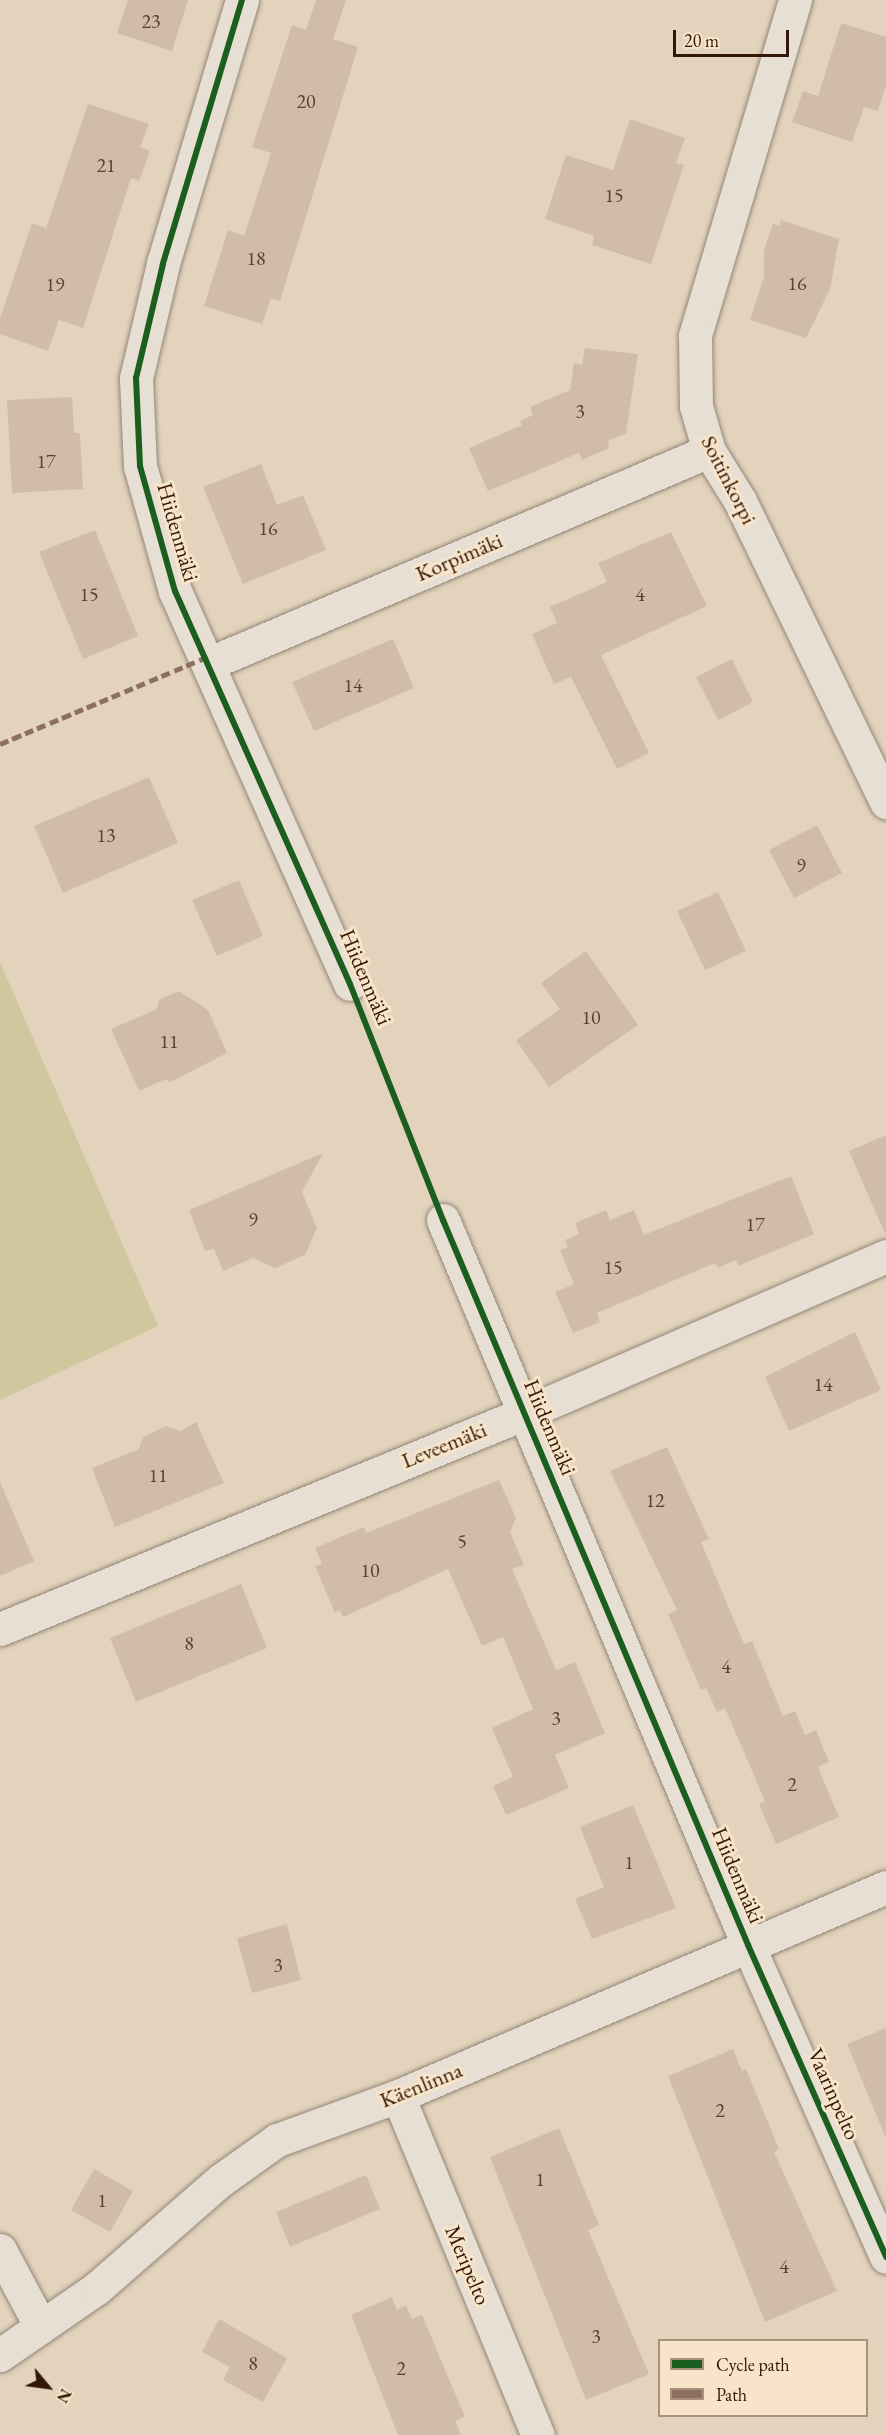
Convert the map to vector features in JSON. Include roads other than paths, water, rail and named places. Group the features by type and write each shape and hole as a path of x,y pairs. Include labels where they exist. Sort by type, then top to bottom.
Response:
{"street":[{"name":"Hiidenmäki","path":"242,0 163,264 136,378 140,466 175,591 210,663 350,984"},
{"name":"Soitinkorpi","path":"795,0 695,336 696,406 709,451 740,501 886,802"},
{"name":"Korpimäki","path":"210,663 709,451"},
{"name":"Hiidenmäki","path":"443,1220 748,1945"},
{"name":"Leveemäki","path":"0,1629 525,1413 886,1256"},
{"name":"Käenlinna","path":"0,2355 97,2288 221,2180 277,2140 398,2096 886,1887"},
{"name":"Vaarinpelto","path":"748,1945 886,2257"},
{"name":"Meripelto","path":"398,2096 538,2435"},
{"path":"0,2250 40,2327"}]}
